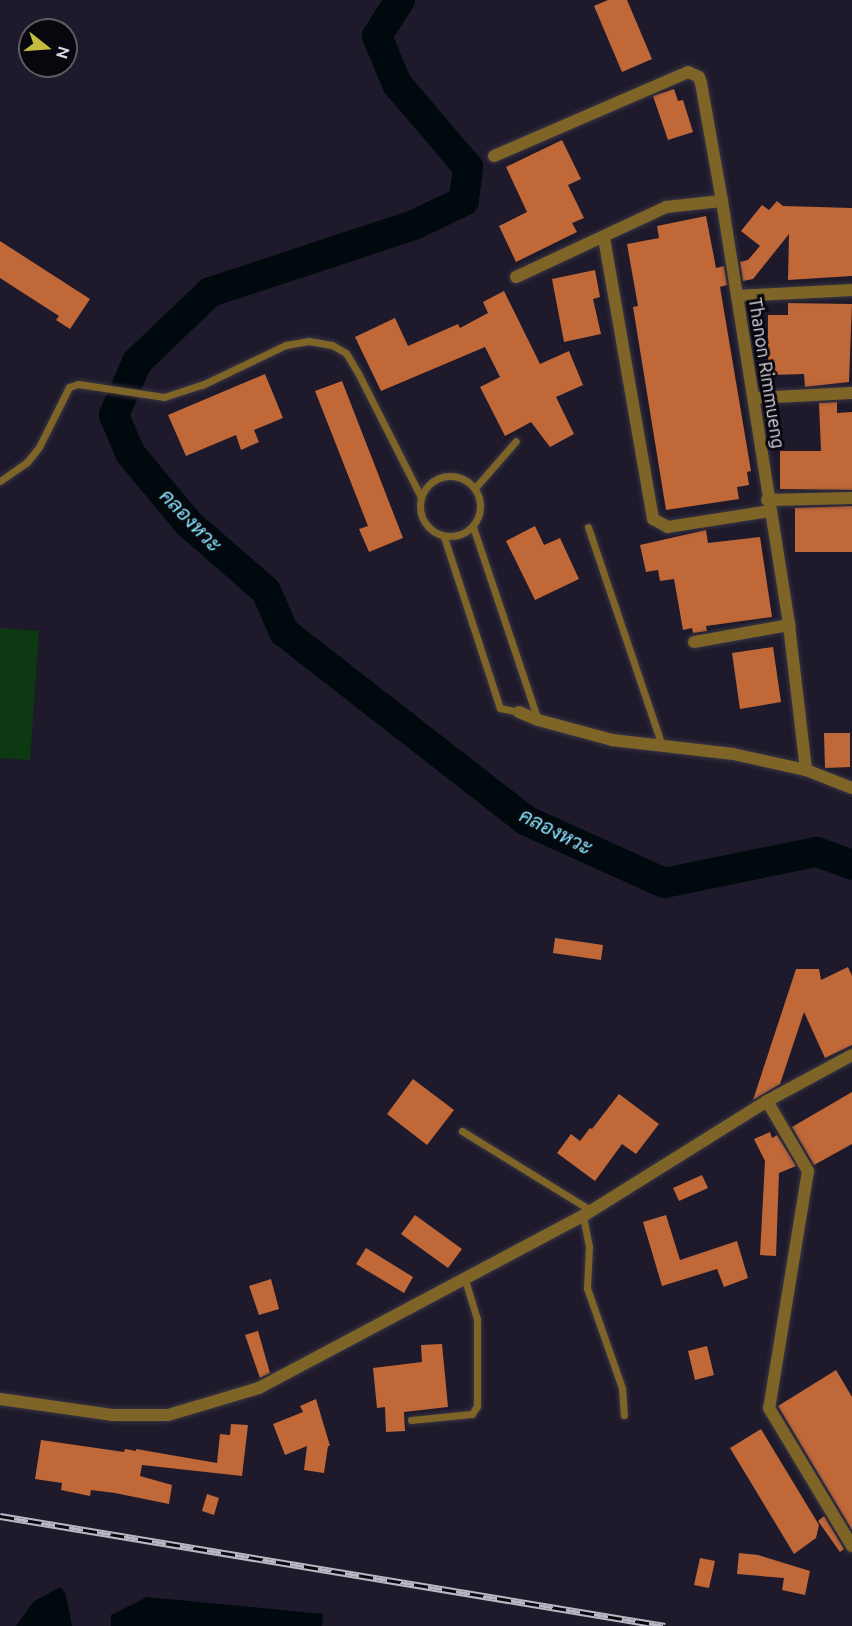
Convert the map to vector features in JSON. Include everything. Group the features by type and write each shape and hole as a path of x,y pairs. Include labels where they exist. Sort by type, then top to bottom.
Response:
{"street":[{"name":"Thanon Rimmueng","path":"494,156 688,72 699,77 754,398 789,625 806,770"},
{"path":"516,277 604,238 666,207 722,201"},
{"path":"604,238 653,519 668,527 769,506 852,498"},
{"path":"736,297 852,290"},
{"path":"754,398 852,393"},
{"path":"694,642 789,625"},
{"path":"519,712 538,720 612,740 733,754 806,770 852,788"},
{"path":"0,1398 112,1415 168,1415 259,1388 587,1213 767,1101 852,1055"},
{"path":"767,1101 808,1171 769,1408 852,1546"}],"lane":[{"path":"0,481 27,462 39,447 69,387 78,384 164,397 202,385 286,345 309,341 332,345 346,353 421,497 421,517 426,526 444,537 454,537 473,527 481,508 475,488 468,481 450,476 432,482 421,497"},
{"path":"475,488 516,441"},
{"path":"473,527 538,720"},
{"path":"588,527 663,747"},
{"path":"444,537 500,708 519,712"},
{"path":"462,1131 587,1213 589,1246 587,1288 622,1388 624,1415"},
{"path":"411,1420 472,1414 477,1406 477,1319 465,1280"}],"green space":[{"path":"0,628 39,631 30,760 0,758"}],"shaded area":[{"path":"61,1587 66,1595 72,1626 16,1626 34,1601"},
{"path":"147,1597 323,1614 322,1626 111,1626 111,1615"}],"building":[{"path":"608,0 627,0 652,59 622,72 594,6"},
{"path":"674,89 678,101 683,100 693,132 668,140 653,96"},
{"path":"562,140 581,179 568,185 584,218 572,223 577,232 516,262 499,226 527,212 506,167"},
{"path":"777,201 783,206 852,208 852,276 788,280 789,234 753,279 743,281 740,262 748,260 760,246 741,231 762,205 769,210"},
{"path":"706,216 716,268 724,266 727,285 720,287 751,471 747,472 749,485 737,487 739,499 666,510 633,307 638,306 627,244 659,238 657,226"},
{"path":"0,241 90,299 70,329 56,320 59,316 0,278"},
{"path":"595,270 600,297 593,299 601,334 564,342 552,279"},
{"path":"504,291 540,364 569,351 583,385 556,397 574,434 550,447 531,422 505,436 480,387 500,377 485,347 381,391 355,337 395,318 408,346 458,324 460,328 488,313 483,302"},
{"path":"788,303 852,304 849,382 805,387 804,374 768,375 768,315 788,315"},
{"path":"265,374 283,418 254,430 259,442 241,450 236,435 186,456 168,415"},
{"path":"342,381 403,538 369,552 359,529 368,526 315,391"},
{"path":"837,402 837,413 852,412 852,490 780,489 780,451 821,451 819,403"},
{"path":"852,506 852,552 795,552 795,508"},
{"path":"535,526 544,545 560,538 579,579 535,600 506,541"},
{"path":"706,530 708,543 760,537 772,617 706,626 707,631 693,633 692,628 683,630 674,579 660,581 658,570 646,572 640,545"},
{"path":"773,647 781,702 740,709 732,653"},
{"path":"824,733 850,733 850,767 825,768"},
{"path":"555,938 603,945 601,960 553,953"},
{"path":"848,967 852,976 852,1045 825,1058 804,1012 780,1084 753,1100 796,969 819,969 821,980"},
{"path":"413,1079 454,1110 427,1145 387,1114"},
{"path":"852,1092 852,1144 814,1165 792,1127"},
{"path":"619,1094 659,1124 636,1154 622,1144 595,1181 557,1153 571,1134 580,1141"},
{"path":"770,1132 772,1138 777,1135 796,1166 779,1173 776,1256 760,1255 765,1161 754,1139"},
{"path":"702,1175 708,1188 679,1201 673,1188"},
{"path":"415,1215 462,1249 448,1268 401,1234"},
{"path":"666,1215 680,1260 737,1241 748,1278 724,1287 717,1269 662,1286 643,1222"},
{"path":"366,1248 413,1277 404,1293 356,1264"},
{"path":"271,1279 279,1309 259,1315 249,1286"},
{"path":"258,1331 270,1373 260,1378 245,1335"},
{"path":"442,1344 448,1407 404,1412 405,1431 386,1432 385,1407 377,1408 373,1368 422,1362 421,1345"},
{"path":"707,1346 714,1375 695,1380 688,1351"},
{"path":"836,1370 852,1397 852,1530 778,1406"},
{"path":"316,1399 330,1446 328,1446 324,1473 304,1470 307,1446 285,1455 273,1424 303,1412 300,1406"},
{"path":"231,1424 248,1425 242,1476 142,1465 140,1476 172,1485 169,1504 91,1490 90,1496 61,1490 62,1483 35,1479 41,1440 124,1452 125,1449 136,1451 136,1449 217,1463 220,1434 230,1435"},
{"path":"761,1429 819,1525 816,1538 794,1554 730,1448"},
{"path":"207,1494 219,1498 214,1515 202,1511"},
{"path":"824,1516 844,1549 840,1552 818,1521"},
{"path":"739,1553 758,1555 810,1571 805,1595 782,1590 784,1578 737,1574"},
{"path":"700,1558 715,1561 709,1588 694,1585"}],"waterway":[{"name":"คลองหวะ","path":"400,0 377,36 397,84 468,167 464,201 414,225 210,292 137,362 114,415 130,453 189,524 266,591 284,632 527,821 664,883 817,852 852,865"}],"railway":[{"path":"0,1516 665,1626"}]}
